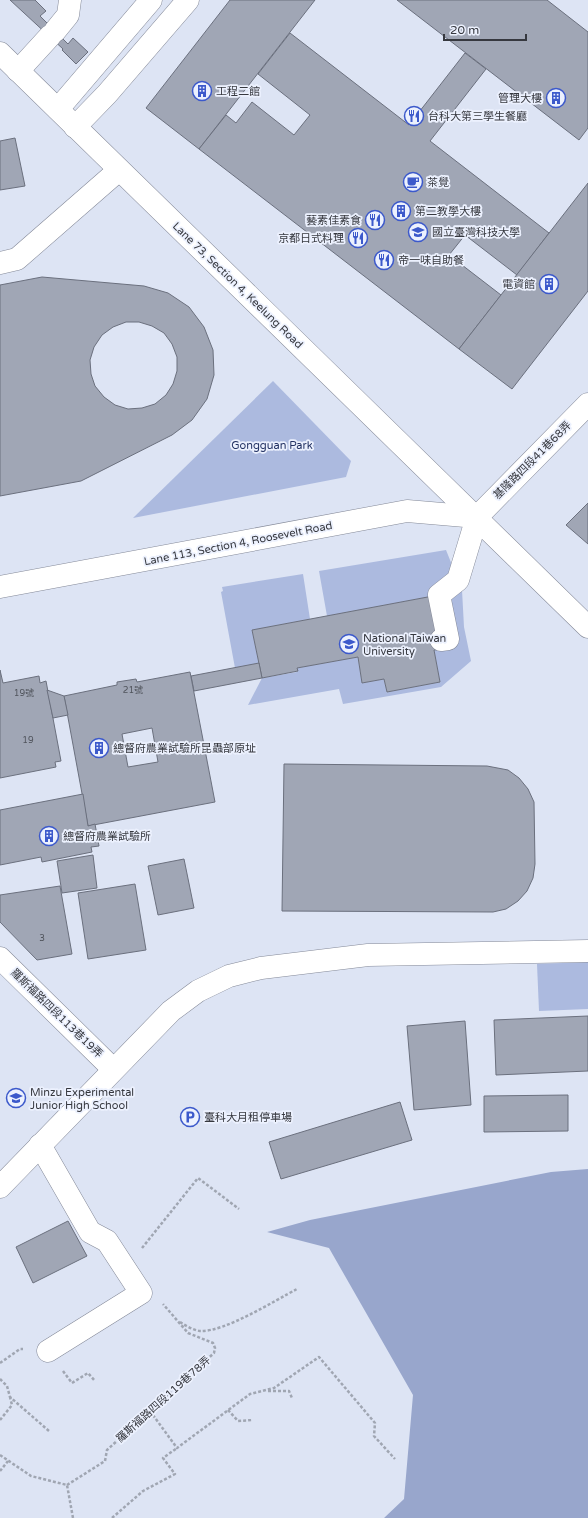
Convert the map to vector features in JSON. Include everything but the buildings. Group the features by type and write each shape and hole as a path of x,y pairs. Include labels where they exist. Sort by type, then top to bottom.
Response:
{"street":[{"path":"18,71 53,34 68,15 70,0"},
{"path":"58,109 151,0"},
{"path":"75,127 107,94 188,0"},
{"name":"Lane 73, Section 4, Keelung Road","path":"0,53 588,627"},
{"path":"0,263 17,259 119,170"},
{"name":"基隆路四段41巷68弄","path":"477,517 588,404"},
{"name":"Lane 113, Section 4, Roosevelt Road","path":"0,587 407,511 477,517"},
{"path":"441,640 448,639 439,594 458,580 477,517"},
{"path":"0,1187 171,1011 198,991 229,976 261,968 368,955 588,950"},
{"name":"羅斯福路四段113巷19弄","path":"0,958 113,1069"},
{"path":"40,1145 90,1232 107,1241 141,1293 48,1351"}],"path":[{"path":"124,1268 153,1235 198,1178 239,1209"},
{"name":"羅斯福路四段119巷78弄","path":"67,1485 105,1460 107,1450 214,1353 215,1348 213,1343 188,1333 178,1321 192,1329 201,1331 222,1327 297,1289"},
{"path":"262,1392 274,1388 319,1358 375,1423 374,1436 395,1459"},
{"path":"0,1379 7,1386 12,1405 0,1420"},
{"path":"112,1518 143,1491 175,1474 163,1458 250,1394 277,1390 289,1391 292,1398"},
{"path":"10,1397 49,1431"},
{"path":"228,1410 238,1421 253,1420"},
{"path":"150,1411 177,1448"},
{"path":"0,1455 31,1476 67,1485 74,1518"},
{"path":"0,1471 8,1461"}],"green space":[{"name":"Gongguan Park","path":"273,381 351,461 346,477 133,518"},
{"path":"446,550 462,590 464,627 471,661 441,687 343,704 339,689 248,705 262,678 297,672 297,668 358,657 362,683 384,679 387,692 440,682 434,650 442,649 433,596 327,616 319,571"},
{"path":"303,574 310,619 252,630 259,663 235,668 221,592 223,591 222,587"},
{"path":"588,962 588,1009 539,1011 537,964"}],"shaded area":[{"path":"588,1169 588,1518 384,1518 404,1499 413,1395 329,1248 267,1232 310,1220 551,1172"}],"place":[{"name":"工程二館","path":"202,91"},
{"name":"管理大樓","path":"556,98"},
{"name":"台科大第三學生餐廳","path":"414,116"},
{"name":"茶覺","path":"413,182"},
{"name":"第二教學大樓","path":"401,211"},
{"name":"藝素佳素食","path":"375,220"},
{"name":"國立臺灣科技大學","path":"418,232"},
{"name":"京都日式料理","path":"358,238"},
{"name":"帝一味自助餐","path":"384,260"},
{"name":"電資館","path":"549,284"},
{"name":"National Taiwan University","path":"349,644"},
{"name":"總督府農業試驗所昆蟲部原址","path":"99,748"},
{"name":"總督府農業試驗所","path":"49,836"},
{"name":"Minzu Experimental Junior High School","path":"16,1098"},
{"name":"臺科大月租停車場","path":"190,1117"}]}
